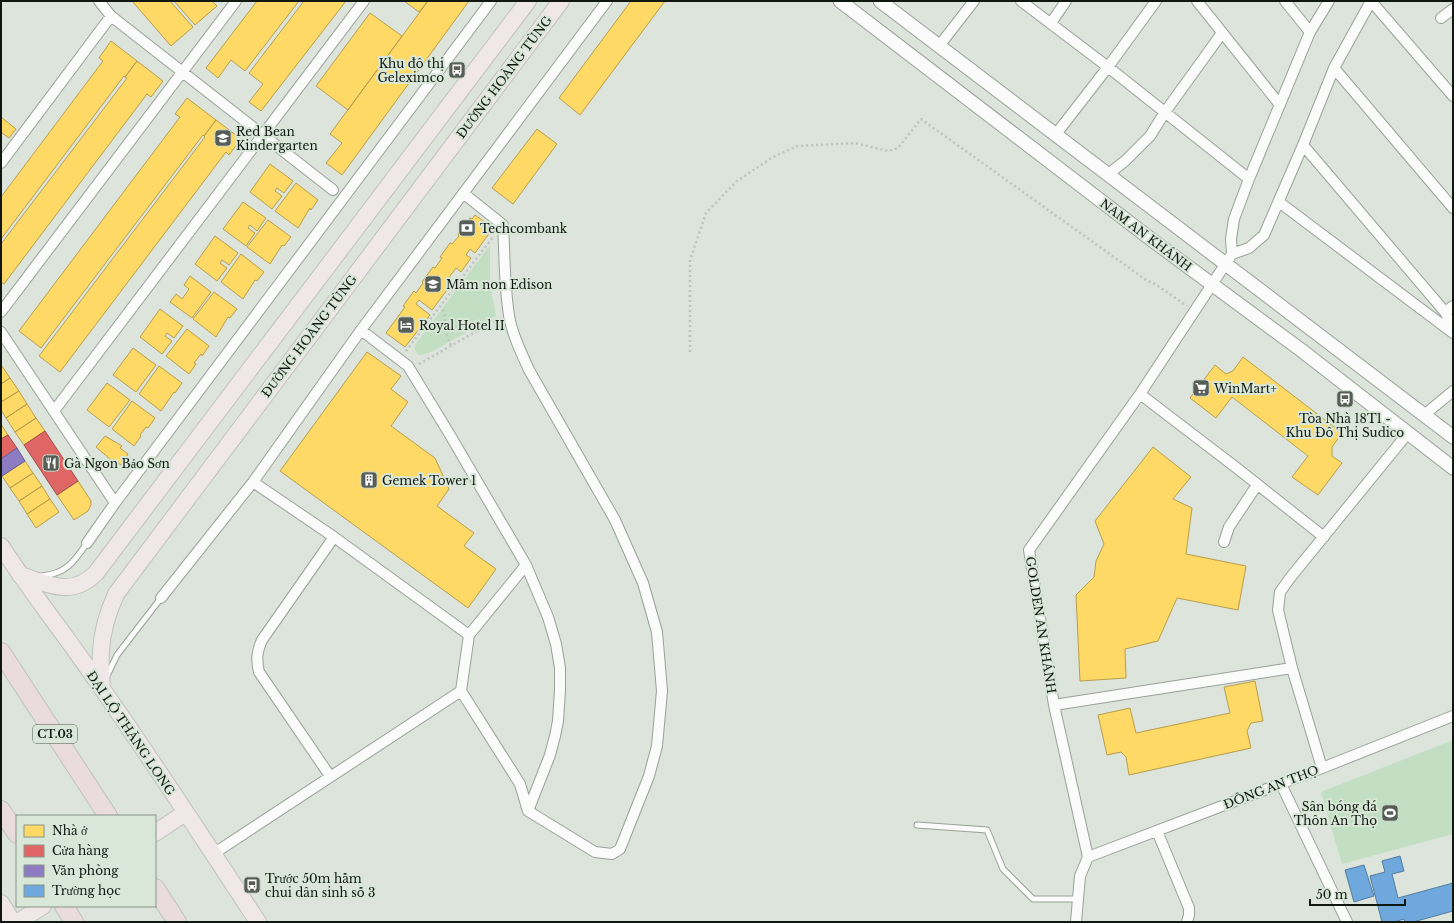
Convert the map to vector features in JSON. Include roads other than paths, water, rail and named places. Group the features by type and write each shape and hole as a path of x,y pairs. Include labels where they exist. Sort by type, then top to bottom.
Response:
{"highway":[{"name":"CT.03","path":"1,652 107,815"},
{"path":"1,810 16,832"},
{"path":"156,890 177,922"},
{"path":"65,907 74,922"}],"main road":[{"path":"20,575 60,587 70,588 89,581 528,1"},
{"name":"ĐƯỜNG HOÀNG TÙNG","path":"102,688 100,652 102,635 107,614 116,594 561,1"},
{"name":"ĐẠI LỘ THĂNG LONG","path":"1,546 20,575 155,764 185,813 258,922"},
{"path":"156,832 185,813"},
{"path":"2,905 13,922"},
{"path":"18,922 41,907"}],"street":[{"path":"99,1 111,16 333,190"},
{"path":"1,312 236,1"},
{"path":"54,411 364,1"},
{"path":"85,547 115,503 491,1"},
{"path":"158,602 253,482 361,330 607,1"},
{"name":"NAM AN KHÁNH","path":"840,1 1301,350 1453,468"},
{"name":"NAM AN KHÁNH","path":"880,1 1056,134 1107,175 1229,259 1453,437"},
{"path":"939,46 974,1"},
{"path":"1021,1 1108,67 1249,179"},
{"path":"1051,23 1066,1"},
{"path":"1056,134 1108,67 1156,1"},
{"path":"1197,1 1280,105"},
{"path":"1285,1 1310,32"},
{"path":"1229,259 1234,219 1249,179 1310,32 1329,1"},
{"path":"1229,259 1248,248 1264,235 1334,68 1371,1 1453,96"},
{"path":"1441,18 1453,9"},
{"path":"1,163 111,16"},
{"path":"1107,175 1125,161 1150,136 1165,112 1222,33"},
{"path":"1334,68 1453,208"},
{"path":"1303,145 1445,312 1453,328"},
{"path":"464,194 503,224 509,313 517,346 529,370 616,520 643,583 657,632 662,691 657,746 649,776 620,849 612,854 595,852 528,811 520,784 461,691 469,635 526,565"},
{"path":"1279,202 1453,333"},
{"name":"GOLDEN AN KHÁNH","path":"1088,857 1054,705 1029,550 1140,394 1229,259"},
{"path":"1445,312 1453,306"},
{"path":"361,330 410,369 526,565 548,617 556,644 560,668 560,690 556,736 528,811"},
{"path":"1,332 115,503"},
{"path":"1424,415 1453,391"},
{"path":"1140,394 1324,537"},
{"path":"1322,768 1292,668 1278,610 1280,592 1408,433"},
{"path":"253,482 334,537 469,635"},
{"path":"1224,542 1229,527 1257,485"},
{"path":"330,776 259,672 257,655 262,640 334,537"},
{"path":"1054,705 1292,668"},
{"path":"213,854 461,691"},
{"name":"ĐÔNG AN THỌ","path":"1088,857 1281,784 1453,716"},
{"path":"1281,784 1347,922"},
{"path":"1157,831 1189,908 1187,922"},
{"path":"1076,922 1080,876 1088,857"}],"lane":[{"path":"20,575 42,576 57,574 72,564 85,547"},
{"path":"102,688 117,655 158,602"},
{"path":"917,825 987,830 1003,869 1033,899 1078,899"}],"place":[{"name":"Khu đô thị Geleximco","path":"457,70"},
{"name":"Red Bean Kindergarten","path":"223,138"},
{"name":"Techcombank","path":"467,228"},
{"name":"Mầm non Edison","path":"433,284"},
{"name":"Royal Hotel II","path":"406,325"},
{"name":"WinMart+","path":"1201,388"},
{"name":"Tòa Nhà 18T1 - Khu Đô Thị Sudico","path":"1345,399"},
{"name":"Gà Ngon Bảo Sơn","path":"51,463"},
{"name":"Gemek Tower 1","path":"369,480"},
{"name":"Sân bóng đá Thôn An Thọ","path":"1390,813"},
{"name":"Trước 50m hầm chui dân sinh số 3","path":"252,885"}]}
